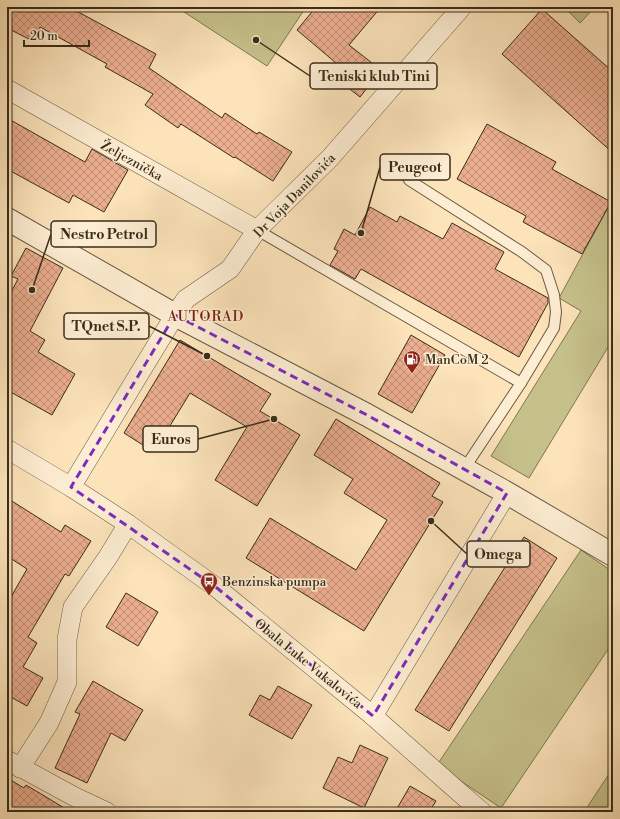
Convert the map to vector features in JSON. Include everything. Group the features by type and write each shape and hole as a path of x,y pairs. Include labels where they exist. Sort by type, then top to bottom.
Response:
{"street":[{"name":"Dr Voja Danilovića","path":"71,487 186,299 230,270 256,230 330,158 462,7"},
{"name":"Željeznička","path":"7,89 256,230"},
{"path":"7,219 175,315 367,415 507,493 613,555"},
{"name":"Obala Luke Vukalovića","path":"7,449 71,487 128,524 217,588 373,716 482,812"},
{"path":"373,716 507,493"},
{"path":"107,812 75,797 14,764 49,723 66,682 67,639 74,607 108,557 128,524"}],"lane":[{"path":"409,180 522,252 546,270 554,295 556,312 554,328 521,383 464,469"},
{"path":"256,230 521,383"}],"highlighted area":[{"path":"175,315 367,415 507,493 373,716 217,588 71,487"}],"shaded area":[{"path":"306,7 267,66 178,8"},
{"path":"564,7 595,7 580,23"},
{"path":"611,202 613,203 613,339 529,478 491,456 581,311 559,298"},
{"path":"581,550 613,572 613,642 501,808 437,765"},
{"path":"613,768 613,812 584,812"}],"building":[{"path":"7,7 69,7 156,54 149,68 222,118 225,113 257,134 259,132 292,152 273,181 181,124 178,128 145,105 153,94 105,67 107,64 40,27 33,41 7,28"},
{"path":"316,7 381,7 349,45 381,70 360,97 329,73 336,63 297,30"},
{"path":"542,9 613,72 613,153 502,54"},
{"path":"7,118 85,162 92,149 128,170 104,212 73,195 69,203 7,169"},
{"path":"487,124 556,162 552,169 611,202 582,254 523,222 526,216 457,179"},
{"path":"370,207 397,222 400,216 443,239 452,223 504,252 495,269 548,298 548,303 519,357 361,269 355,279 330,265 338,251 334,249 344,229 355,235"},
{"path":"26,248 63,268 30,331 45,340 38,352 75,374 52,415 7,390 7,300 18,279 11,276"},
{"name":"ManCoM 2","path":"411,335 445,355 412,413 378,394"},
{"path":"180,340 271,394 260,411 300,435 257,506 215,480 247,427 190,393 154,452 124,433"},
{"path":"336,419 440,483 432,496 443,502 364,631 246,558 270,518 356,570 387,520 344,493 353,479 314,455"},
{"path":"7,498 61,532 65,525 91,541 69,576 65,574 28,637 37,643 23,667 43,678 27,706 7,695 7,604 27,569 7,556"},
{"path":"524,537 557,558 449,731 415,710"},
{"path":"126,593 158,612 138,646 106,627"},
{"path":"93,681 143,710 125,741 111,733 87,783 55,768 80,714 75,712"},
{"path":"278,686 312,705 292,739 249,715 260,695 270,700"},
{"path":"360,745 388,758 364,808 323,788 338,757 352,763"},
{"path":"7,778 24,788 26,785 71,812 7,812"},
{"path":"410,786 436,801 429,812 395,812"}],"place":[{"name":"Teniski klub Tini","path":"256,40"},
{"name":"Peugeot","path":"361,233"},
{"name":"Nestro Petrol","path":"32,290"},
{"name":"TQnet S.P.","path":"207,356"},
{"name":"ManCoM 2","path":"412,374"},
{"name":"Euros","path":"274,419"},
{"name":"Omega","path":"431,521"},
{"name":"Benzinska pumpa","path":"209,596"}],"district":[{"name":"AUTORAD","path":"206,316"}]}
